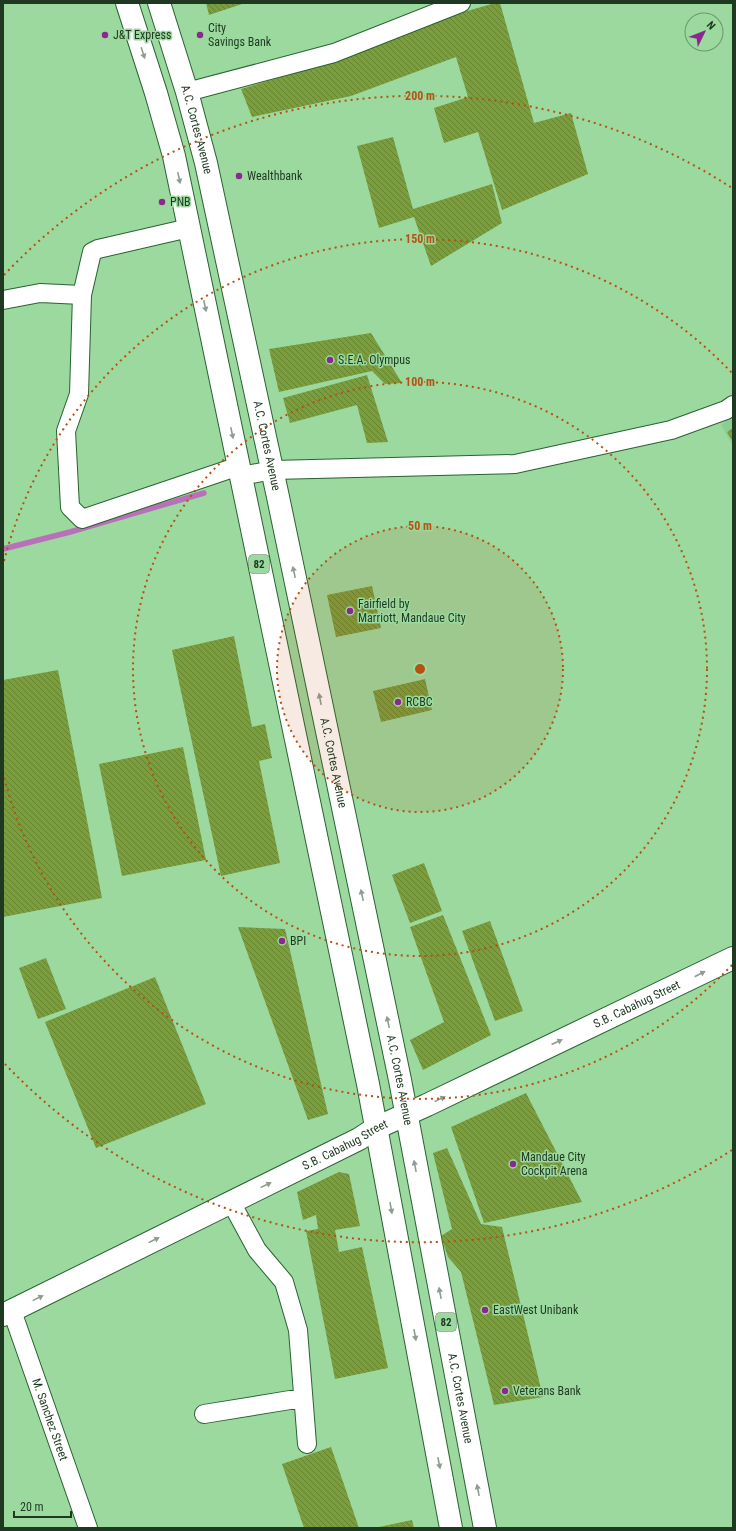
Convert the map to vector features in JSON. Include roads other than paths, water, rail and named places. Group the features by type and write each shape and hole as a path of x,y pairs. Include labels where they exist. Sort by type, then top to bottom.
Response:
{"main road":[{"name":"82","path":"127,3 156,93 172,149 189,228 376,1128 451,1528"},
{"name":"A.C. Cortes Avenue","path":"159,3 187,92 206,163 273,470 400,1080 405,1116 485,1528"},
{"path":"316,837 348,831"},
{"name":"S.B. Cabahug Street","path":"8,1313 359,1139 376,1128 405,1116 733,958"},
{"path":"431,1423 464,1417"}],"street":[{"path":"187,92 334,52 461,3"},
{"path":"189,228 98,249 92,252 82,295 79,394 66,431 70,507 82,519 240,471 515,464 671,430 726,410 733,405"},
{"path":"3,300 40,293 82,295"},
{"path":"231,1202 257,1250 284,1282 298,1330 307,1444"},
{"name":"M. Sanchez Street","path":"8,1313 88,1528"},
{"path":"204,1414 290,1400 303,1400"}],"waterway":[{"path":"3,549 70,532 204,493"}],"place":[{"name":"J&T Express","path":"105,35"},
{"name":"City Savings Bank","path":"200,35"},
{"name":"Wealthbank","path":"239,176"},
{"name":"PNB","path":"162,202"},
{"name":"S.E.A. Olympus","path":"330,360"},
{"name":"Fairfield by Marriott, Mandaue City","path":"350,611"},
{"name":"RCBC","path":"398,702"},
{"name":"BPI","path":"282,941"},
{"name":"Mandaue City Cockpit Arena","path":"513,1164"},
{"name":"EastWest Unibank","path":"485,1310"},
{"name":"Veterans Bank","path":"505,1391"}]}
